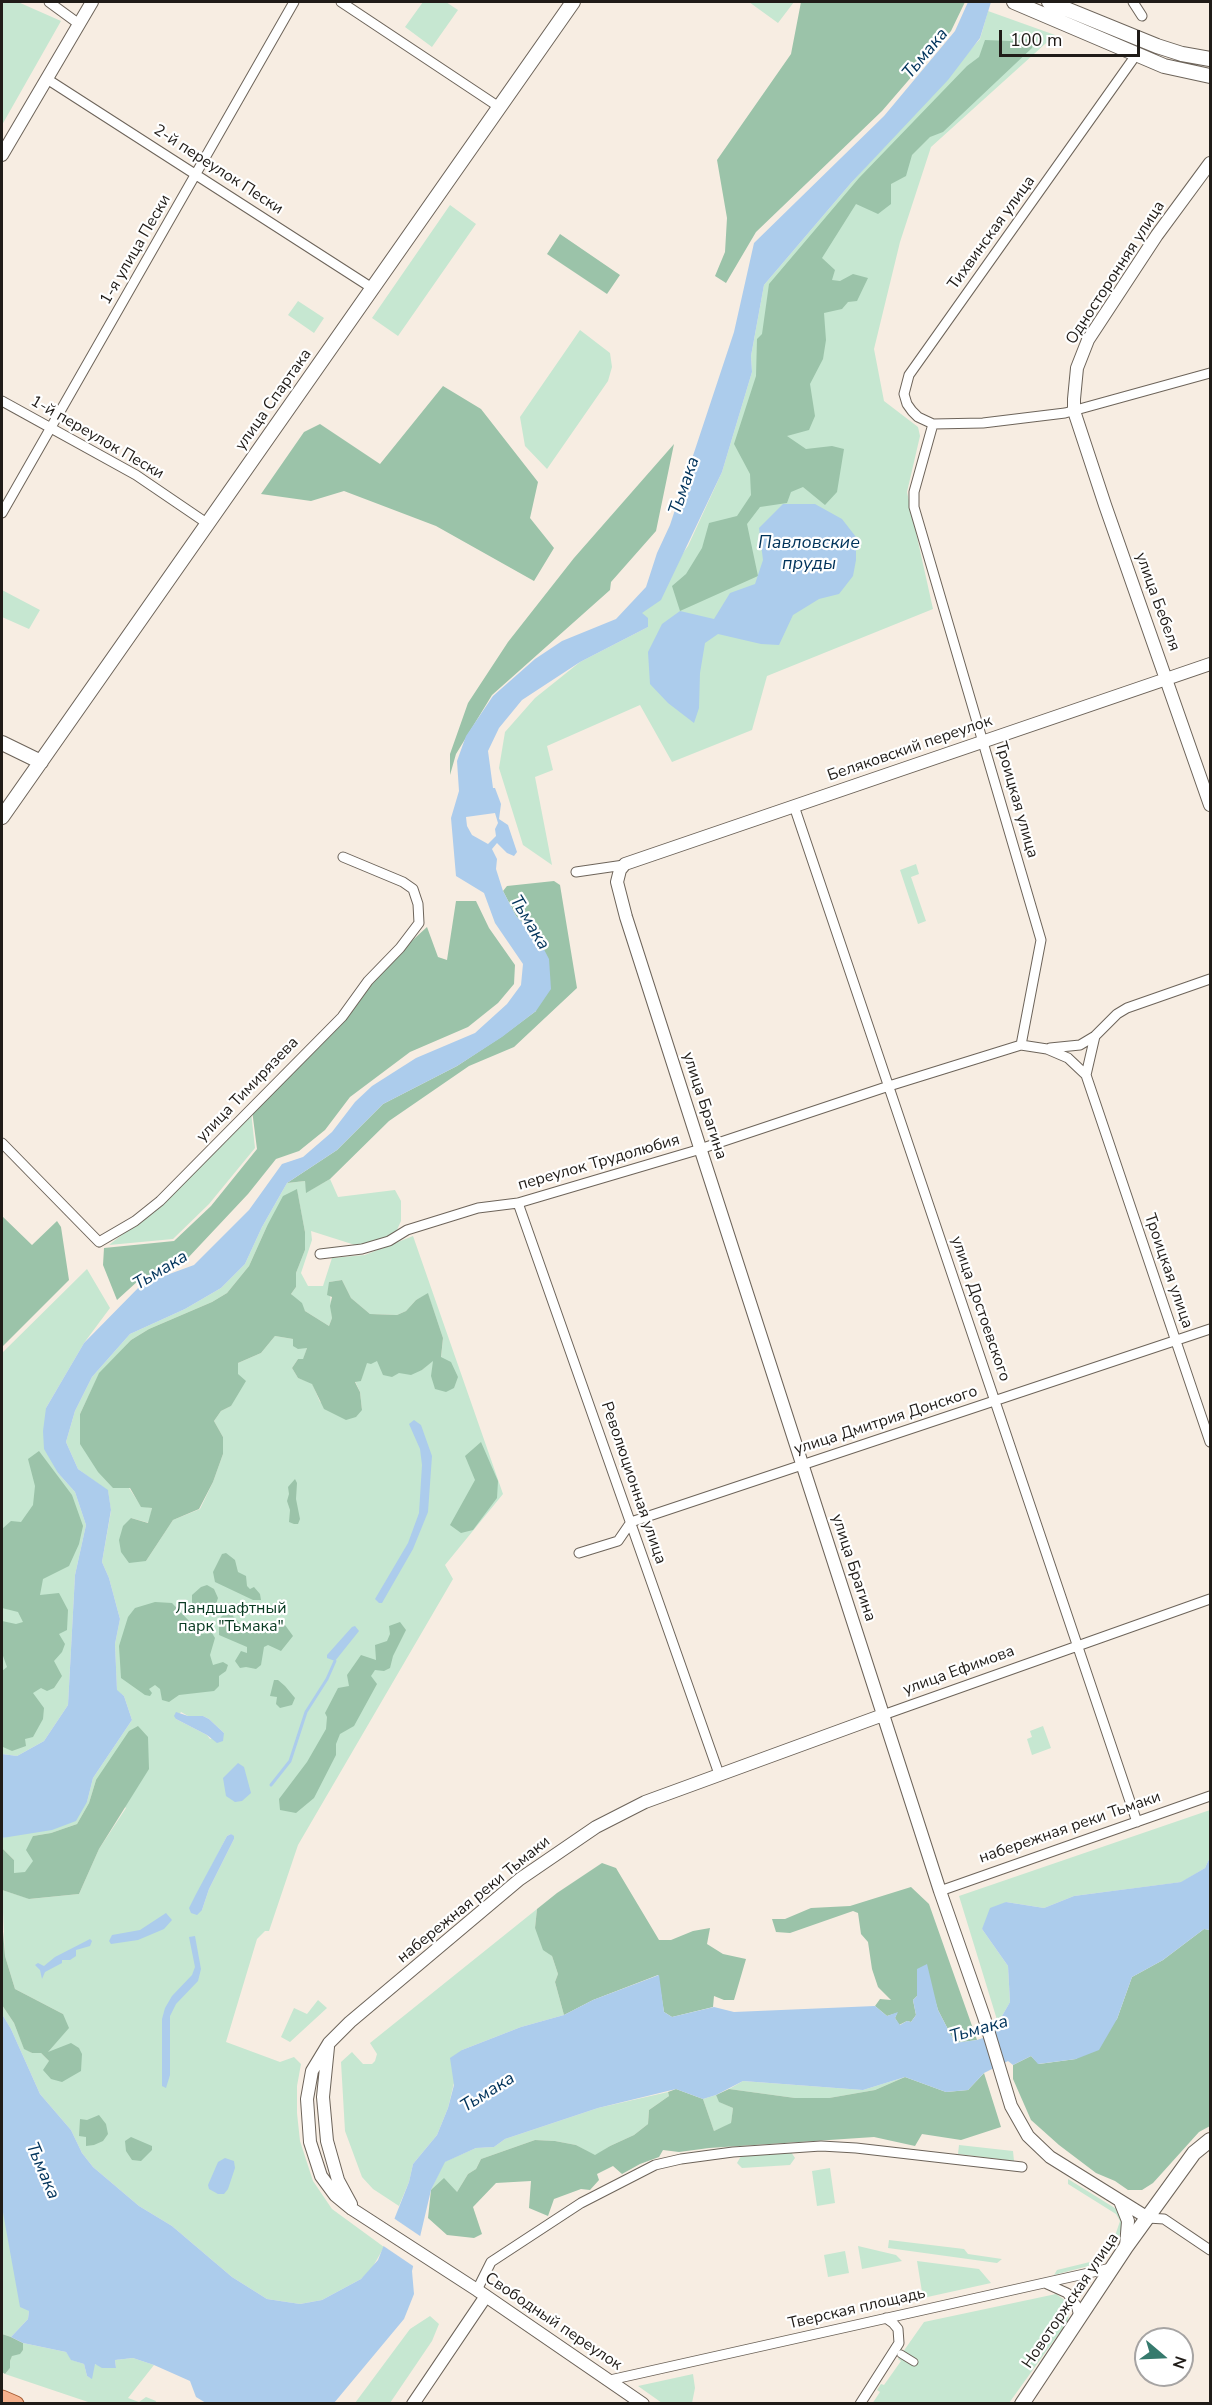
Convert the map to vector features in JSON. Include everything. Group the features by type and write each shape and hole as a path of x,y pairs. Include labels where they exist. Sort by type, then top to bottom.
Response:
{"main road":[{"name":"улица Спартака","path":"2,817 573,2"},
{"path":"1014,2 1136,55 1171,68 1210,76"},
{"path":"1049,2 1157,46 1182,54 1210,59"},
{"path":"2,743 40,762"},
{"name":"Новоторжская улица","path":"1022,2403 1126,2247 1194,2153 1210,2140"},
{"path":"2,2398 16,2403"}],"street":[{"path":"49,2 78,24"},
{"path":"2,154 91,2"},
{"name":"1-я улица Пески","path":"2,513 294,2"},
{"path":"341,2 499,107"},
{"path":"1134,2 1142,16"},
{"name":"Тихвинская улица","path":"933,424 918,417 907,404 904,394 909,375 1136,55"},
{"name":"2-й переулок Пески","path":"46,79 372,288"},
{"name":"Односторонняя улица","path":"1074,411 1075,380 1086,343 1157,235 1210,163"},
{"path":"933,424 983,423 1039,418 1074,411 1210,373"},
{"name":"1-й переулок Пески","path":"2,401 136,475 208,524"},
{"name":"улица Бебеля","path":"1074,411 1210,804"},
{"name":"Троицкая улица","path":"933,424 914,492 914,507 1041,940 1021,1045"},
{"name":"Беляковский переулок","path":"622,867 1210,664"},
{"name":"улица Достоевского","path":"794,806 1137,1822"},
{"name":"улица Тимирязева","path":"2,1143 99,1242 135,1221 160,1201 342,1017 368,981 400,948 419,923 418,904 413,889 403,882 343,857"},
{"path":"576,872 622,867"},
{"name":"улица Брагина","path":"622,867 617,878 618,888 700,1149 940,1891 984,2017 1007,2094 1018,2120 1037,2145 1055,2161 1148,2217"},
{"path":"1021,1045 1047,1048 1080,1045 1095,1036 1117,1014 1127,1008 1210,980"},
{"path":"1086,1075 1095,1036"},
{"name":"переулок Трудолюбия","path":"320,1254 362,1249 389,1241 407,1230 468,1211 518,1203 700,1149 1021,1045"},
{"path":"1047,1048 1068,1058 1086,1075"},
{"name":"Троицкая улица","path":"1086,1075 1210,1442"},
{"name":"Революционная улица","path":"518,1203 719,1774"},
{"name":"улица Дмитрия Донского","path":"579,1553 618,1541 631,1522 1210,1329"},
{"name":"улица Ефимова","path":"719,1774 1210,1599"},
{"name":"набережная реки Тьмаки","path":"443,2268 359,2213 335,2195 325,2183 316,2164 310,2142 308,2120 309,2085 315,2063 328,2043 350,2022 539,1865 609,1820 645,1802 719,1774"},
{"name":"набережная реки Тьмаки","path":"940,1891 1210,1796"},
{"path":"413,2403 481,2293 492,2262 581,2203 656,2165 733,2152 821,2146 1022,2167"},
{"path":"1119,2200 1128,2221 1126,2247"},
{"path":"1148,2217 1164,2219 1210,2250"},
{"name":"Свободный переулок","path":"443,2268 643,2403"},
{"name":"Тверская площадь","path":"610,2380 1111,2268"},
{"path":"1044,2283 1067,2293 1074,2302 1079,2316"},
{"path":"860,2403 899,2340 897,2327 886,2318"},
{"path":"901,2354 914,2362"}],"green space":[{"path":"2,2 18,2 61,21 2,125"},
{"path":"423,2 446,2 458,10 432,47 405,27"},
{"path":"749,2 794,2 778,23"},
{"path":"801,2 965,2 951,31 882,111 756,232 726,283 715,276 725,252 727,218 717,160 791,54"},
{"path":"988,11 1055,35 931,147 900,242 874,349 884,401 918,427 920,436 907,492 933,609 767,676 752,730 672,762 640,705 547,746 553,770 535,777 552,865 523,845 499,768 505,732 535,698 580,662 648,627 641,613 688,546 722,472 752,372 751,356 764,285 851,183 980,39"},
{"path":"1035,38 1032,48 943,132 930,137 912,155 906,176 891,184 891,204 878,214 856,204 822,258 835,270 832,280 840,281 853,274 868,278 857,301 848,302 842,309 824,313 826,340 823,359 810,384 815,416 809,430 787,436 806,449 832,446 844,449 837,492 825,505 803,487 791,492 787,503 760,507 747,524 758,576 680,611 672,586 686,574 702,548 709,523 737,516 751,495 750,474 734,444 756,376 757,339 762,334 769,284 859,178 967,66 979,57 985,40 1010,41"},
{"path":"450,205 476,224 398,336 372,318"},
{"path":"560,234 620,275 607,294 547,254"},
{"path":"298,301 324,318 314,333 288,315"},
{"path":"580,330 610,353 612,367 608,381 547,469 525,446 520,417"},
{"path":"443,386 481,409 538,482 530,518 554,548 534,581 436,526 344,491 311,501 261,494 304,432 320,424 380,464"},
{"path":"674,444 656,531 611,582 610,590 492,695 456,754 450,775 450,754 468,703 508,642 574,558"},
{"path":"2,590 40,610 29,629 2,617"},
{"path":"916,864 919,874 911,877 926,921 918,924 900,870"},
{"path":"554,881 560,885 577,988 514,1047 469,1066 389,1121 330,1179 306,1193 305,1181 287,1183 337,1150 383,1104 457,1066 536,1011 538,938 516,916 503,891 507,886"},
{"path":"456,901 476,901 489,928 515,965 514,984 498,1003 468,1027 410,1052 350,1097 325,1130 299,1151 276,1159 248,1194 186,1260 139,1280 117,1300 103,1265 104,1248 174,1241 211,1206 257,1149 252,1110 403,949 427,927 438,957 447,960"},
{"path":"251,1112 255,1148 209,1204 173,1239 109,1245 158,1206"},
{"name":"Ландшафтный парк \"Тьмака\"","path":"330,1179 338,1197 395,1190 401,1201 401,1221 396,1232 386,1238 355,1245 311,1231 312,1240 301,1273 308,1286 323,1286 332,1258 365,1255 413,1236 503,1494 445,1565 453,1579 298,1845 269,1931 265,1931 257,1939 226,2042 280,2062 294,2057 301,2064 297,2086 297,2113 300,2141 313,2181 332,2209 384,2247 371,2270 361,2279 322,2300 300,2304 267,2299 232,2277 172,2226 139,2206 93,2167 82,2153 71,2130 40,2094 2,2014 2,2005 14,2023 24,2048 32,2053 41,2053 62,2082 47,2053 63,2014 15,1989 5,1956 2,1890 30,1899 79,1894 99,1849 126,1808 96,1780 89,1803 77,1824 51,1833 33,1836 34,1861 25,1873 14,1873 14,1860 2,1848 2,1838 17,1834 87,1802 93,1778 132,1720 124,1696 117,1691 115,1644 120,1619 109,1578 102,1562 111,1511 108,1491 78,1469 66,1442 75,1411 92,1377 130,1334 185,1309 221,1288 245,1264 262,1227 287,1183 305,1181 307,1192","holes":["297,1190 305,1232 305,1250 296,1273 296,1287 291,1294 305,1311 329,1326 332,1318 329,1282 342,1280 351,1298 370,1314 397,1315 428,1294 443,1338 441,1358 433,1360 422,1370 399,1373 377,1360 366,1362 361,1381 355,1381 360,1392 362,1410 320,1402 312,1383 298,1378 292,1368 298,1359 303,1360 307,1348 293,1339 275,1336 261,1353 238,1363 231,1406 221,1411 214,1421 223,1437 223,1454 200,1509 173,1520 146,1561 131,1518 149,1523 152,1508 141,1506 80,1414 99,1374 131,1340 149,1329 212,1302 227,1293 249,1266 267,1226","181,1712 188,1716 203,1716 224,1733 210,1739 207,1735 176,1719","231,1834 234,1839 209,1889 202,1910 190,1908 227,1836"]},
{"path":"297,1189 305,1232 305,1250 296,1273 296,1287 291,1294 302,1303 305,1311 329,1326 332,1318 330,1306 332,1297 327,1295 329,1282 342,1280 351,1298 370,1314 397,1315 406,1311 416,1300 428,1293 443,1338 441,1357 451,1362 458,1377 454,1388 446,1392 435,1389 431,1376 433,1361 411,1375 399,1373 392,1377 383,1375 377,1361 367,1363 361,1381 355,1382 360,1392 362,1410 356,1417 346,1420 324,1409 312,1384 298,1378 292,1368 298,1359 303,1359 307,1348 298,1349 293,1346 293,1339 275,1336 261,1353 238,1363 238,1374 246,1381 231,1406 221,1411 214,1421 223,1437 223,1454 213,1482 199,1509 173,1520 146,1561 129,1563 121,1552 119,1540 123,1526 131,1518 148,1523 152,1508 141,1507 130,1488 113,1488 98,1472 80,1444 80,1414 99,1373 131,1340 149,1329 212,1302 227,1293 249,1266 283,1196"},
{"path":"2,1216 32,1245 57,1221 61,1227 69,1280 2,1347"},
{"path":"87,1269 110,1308 84,1343 46,1408 58,1473 75,1492 86,1525 75,1575 68,1705 44,1741 17,1756 2,1754 2,1353"},
{"path":"481,1442 498,1481 497,1498 473,1530 461,1533 450,1525 475,1480 465,1456"},
{"path":"39,1451 72,1495 83,1526 79,1544 69,1566 43,1579 40,1595 59,1593 68,1610 67,1630 59,1634 65,1644 62,1652 54,1661 62,1676 54,1688 47,1691 41,1688 33,1693 44,1708 43,1719 33,1737 25,1739 26,1746 12,1751 3,1747 2,1742 2,1671 7,1667 2,1653 2,1621 16,1624 23,1622 18,1612 2,1608 2,1529 11,1521 21,1522 33,1505 35,1486 28,1459"},
{"path":"295,1479 300,1519 298,1524 289,1522 290,1510 287,1501 288,1487"},
{"path":"226,1553 235,1560 238,1572 246,1576 247,1586 250,1589 254,1587 260,1594 261,1600 253,1600 215,1582 213,1572 222,1554"},
{"path":"207,1585 214,1589 218,1598 215,1607 198,1612 192,1606 192,1595"},
{"path":"155,1602 172,1603 190,1622 189,1628 198,1634 212,1633 215,1638 210,1655 213,1665 223,1662 228,1665 226,1671 219,1676 219,1686 214,1691 179,1695 169,1702 162,1700 160,1689 155,1685 149,1689 152,1693 150,1696 145,1695 121,1678 119,1646 128,1617 135,1608"},
{"path":"224,1614 231,1614 248,1632 272,1630 277,1624 285,1625 293,1636 281,1651 268,1645 264,1647 261,1665 256,1669 240,1668 235,1661 241,1651 247,1653 247,1647 219,1635 219,1619"},
{"path":"400,1622 406,1630 393,1656 390,1668 384,1671 375,1670 371,1676 377,1684 354,1726 340,1734 336,1744 336,1755 314,1798 296,1813 280,1810 279,1799 307,1762 326,1729 325,1713 338,1688 349,1686 347,1675 361,1655 376,1660 375,1645 387,1641 390,1634 389,1626"},
{"path":"274,1680 278,1680 285,1686 295,1698 292,1705 280,1708 276,1704 277,1697 270,1696"},
{"path":"138,1726 148,1737 149,1769 99,1849 79,1894 29,1899 2,1890 2,1848 14,1860 14,1873 25,1872 33,1861 26,1850 33,1836 51,1833 77,1824 89,1803 96,1780 129,1731"},
{"path":"1043,1726 1051,1748 1032,1755 1027,1739 1032,1737 1030,1731"},
{"path":"1210,1810 1210,1857 1205,1868 1182,1882 1074,1896 1044,1908 1006,1902 982,1929 1008,1966 1010,2002 998,2023 959,1896"},
{"path":"602,1863 616,1868 659,1940 671,1940 693,1931 710,1928 707,1944 723,1954 746,1959 734,2000 724,2000 714,1996 713,2007 672,2017 664,2012 658,1975 593,2000 564,2015 555,1982 558,1974 552,1956 543,1950 535,1928 537,1909"},
{"path":"911,1887 929,1904 977,2040 955,2043 938,2010 932,1990 917,1969 917,1996 913,2000 916,2015 911,2022 907,2021 899,2025 895,2018 897,2013 887,2016 875,2006 880,1999 891,2000 878,1987 872,1969 868,1942 861,1934 858,1913 853,1911 790,1933 776,1932 772,1919 785,1919 811,1908 850,1906"},
{"path":"537,1909 535,1928 552,1956 558,1974 555,1982 564,2015 521,2027 462,2050 448,2108 437,2135 413,2164 409,2182 399,2206 373,2189 362,2177 345,2131 341,2062 352,2052 363,2064 372,2064 377,2054 370,2043"},
{"path":"2,1919 5,1956 15,1989 63,2014 69,2028 48,2052 71,2043 79,2048 82,2054 81,2071 62,2082 51,2079 43,2070 49,2061 41,2053 32,2053 24,2049 14,2023 2,2005"},
{"path":"1204,1929 1210,1930 1210,2126 1199,2132 1153,2183 1142,2190 1128,2190 1115,2181 1096,2173 1031,2120 1013,2079 1013,2065 1031,2056 1039,2064 1076,2059 1117,2019 1132,1977 1163,1960"},
{"path":"318,2000 327,2008 290,2042 281,2037 294,2008 307,2014"},
{"path":"984,2073 1001,2127 961,2140 922,2134 915,2146 874,2137 679,2152 663,2150 659,2157 622,2174 613,2166 597,2174 599,2180 590,2190 581,2189 554,2199 548,2216 529,2208 531,2181 496,2183 473,2207 482,2234 474,2238 447,2235 428,2218 431,2190 444,2178 457,2192 468,2174 476,2169 481,2159 535,2140 576,2145 595,2155 634,2135 648,2124 649,2110 669,2096 668,2092 676,2089 703,2099 714,2131 731,2123 733,2108 719,2102 716,2095 729,2089 795,2098 829,2098 875,2090 905,2077 946,2092 968,2090"},
{"path":"905,2077 875,2090 829,2098 795,2098 729,2089 743,2081 863,2090"},
{"path":"668,2092 669,2096 649,2110 648,2124 634,2135 595,2156 576,2145 535,2140 481,2159 476,2169 468,2174 457,2192 431,2190 444,2162 476,2148 494,2147 505,2139 598,2108"},
{"path":"716,2095 720,2102 733,2108 731,2124 714,2131 703,2099"},
{"path":"99,2115 106,2124 108,2134 103,2141 86,2146 86,2137 79,2136 80,2119 87,2120"},
{"path":"131,2137 152,2146 152,2150 141,2161 132,2160 126,2151 125,2141"},
{"path":"959,2145 1013,2151 1014,2161 958,2154"},
{"path":"791,2152 795,2158 790,2165 742,2168 737,2163 741,2156"},
{"path":"830,2168 835,2203 817,2206 812,2171"},
{"path":"1068,2179 1118,2210 1124,2216 1122,2230 1096,2264 1054,2275 1057,2270 1094,2261 1115,2236 1120,2221 1116,2214 1068,2184"},
{"path":"2,2207 29,2311 28,2319 11,2337 2,2334"},
{"path":"889,2240 964,2249 968,2254 1002,2259 997,2263 888,2248"},
{"path":"858,2246 896,2255 902,2261 862,2269"},
{"path":"845,2251 849,2273 828,2277 824,2255"},
{"path":"917,2261 979,2269 991,2283 923,2298"},
{"path":"1056,2294 1066,2301 1069,2311 1068,2321 1009,2403 872,2404 880,2392 877,2390 881,2384 884,2385 901,2361 898,2359 924,2322"},
{"path":"430,2316 439,2324 432,2341 390,2403 355,2403 410,2329"},
{"path":"2,2334 23,2343 23,2350 20,2354 12,2356 10,2368 5,2374 2,2372"},
{"path":"23,2343 66,2352 72,2360 84,2364 87,2376 91,2378 94,2364 116,2368 115,2360 133,2358 154,2365 128,2398 139,2402 146,2397 156,2401 155,2404 91,2403 5,2374 10,2368 12,2355 23,2350"},
{"path":"693,2374 695,2388 692,2403 662,2403 638,2386"}],"water":[{"name":"Тьмака","path":"968,2 991,2 980,38 948,80 851,183 764,285 751,356 752,372 722,472 661,600 642,613 648,618 648,627 580,662 522,700 499,728 488,751 493,788 501,804 499,819 508,825 517,852 514,856 507,853 497,843 492,849 497,859 496,869 503,891 516,916 538,938 549,959 551,989 536,1011 502,1037 457,1066 383,1104 337,1150 287,1183 262,1227 245,1264 221,1288 185,1309 130,1334 92,1377 75,1411 66,1442 78,1469 108,1490 111,1510 102,1562 109,1578 120,1619 115,1644 117,1690 124,1696 132,1720 93,1778 87,1802 76,1821 52,1830 2,1838 2,1754 17,1756 44,1741 68,1705 75,1575 86,1525 75,1492 58,1473 44,1449 43,1431 46,1408 84,1343 142,1284 194,1265 249,1210 282,1164 303,1157 332,1132 355,1102 372,1086 416,1058 475,1033 507,1004 521,985 523,964 495,923 484,893 456,876 451,818 459,791 457,761 466,736 493,696 535,659 562,641 616,619 646,587 657,553 670,525 734,332 754,243 884,116 955,31","holes":["495,813 498,823 495,829 496,836 488,844 472,835 467,826 466,817"]},
{"name":"Павловские пруды","path":"783,504 815,504 842,519 856,537 853,576 839,594 819,599 793,615 779,645 761,644 718,634 705,643 700,673 699,708 694,723 668,703 650,684 648,652 662,624 680,611 714,619 730,593 755,584 763,560 759,528"},
{"path":"414,1420 421,1425 432,1456 428,1512 413,1549 382,1603 379,1603 375,1599 408,1543 419,1513 422,1465 420,1449 409,1424"},
{"path":"355,1626 359,1631 335,1661 327,1658 327,1655"},
{"path":"176,1712 209,1719 224,1733 223,1741 217,1743 207,1735 176,1719 174,1716"},
{"path":"238,1763 244,1767 251,1793 242,1801 235,1802 226,1796 223,1778"},
{"path":"231,1834 234,1839 209,1889 202,1910 197,1915 191,1913 189,1908 195,1896 227,1836"},
{"name":"Тьмака","path":"1210,1857 1210,1930 1204,1929 1163,1960 1132,1977 1117,2019 1099,2050 1076,2059 1038,2064 1031,2056 1013,2065 1008,2061 984,2073 968,2090 946,2092 905,2077 863,2090 743,2081 703,2099 676,2089 598,2108 505,2139 494,2147 476,2148 445,2162 431,2190 412,2271 414,2294 404,2319 334,2403 206,2403 196,2397 190,2381 154,2365 133,2358 115,2360 116,2368 102,2368 95,2364 92,2379 87,2376 84,2364 71,2360 66,2352 23,2343 11,2337 28,2319 29,2311 20,2307 2,2207 2,2014 40,2094 71,2130 82,2153 93,2167 139,2206 172,2226 232,2277 267,2299 300,2304 322,2300 361,2279 378,2260 409,2182 413,2164 437,2135 448,2108 454,2085 450,2058 462,2050 521,2027 564,2015 593,2000 659,1975 664,2012 672,2017 714,2007 734,2012 875,2006 887,2016 898,2012 895,2018 900,2025 907,2021 911,2022 916,2015 913,2000 917,1996 917,1969 927,1964 938,2010 955,2043 977,2040 986,2037 998,2023 1010,2002 1008,1966 982,1929 990,1908 1006,1902 1044,1908 1074,1896 1181,1882 1205,1868"},
{"path":"166,1913 172,1920 164,1929 138,1940 111,1944 109,1941 112,1935 140,1930"},
{"path":"195,1936 201,1969 198,1981 176,2004 170,2016 170,2075 166,2088 162,2086 162,2019 172,1996 192,1975 195,1967 189,1937"},
{"path":"90,1939 92,1941 90,1946 76,1950 76,1956 70,1960 62,1960 62,1963 45,1972 42,1979 40,1970 35,1965 38,1963 44,1966 55,1957"},
{"path":"225,2158 234,2161 235,2168 228,2189 224,2194 218,2194 209,2189 208,2185 218,2162"}],"pier":[{"path":"392,2217 423,2238 416,2268 382,2245"}],"waterway":[{"path":"271,1785 290,1761 306,1712 327,1679 335,1661"}]}
